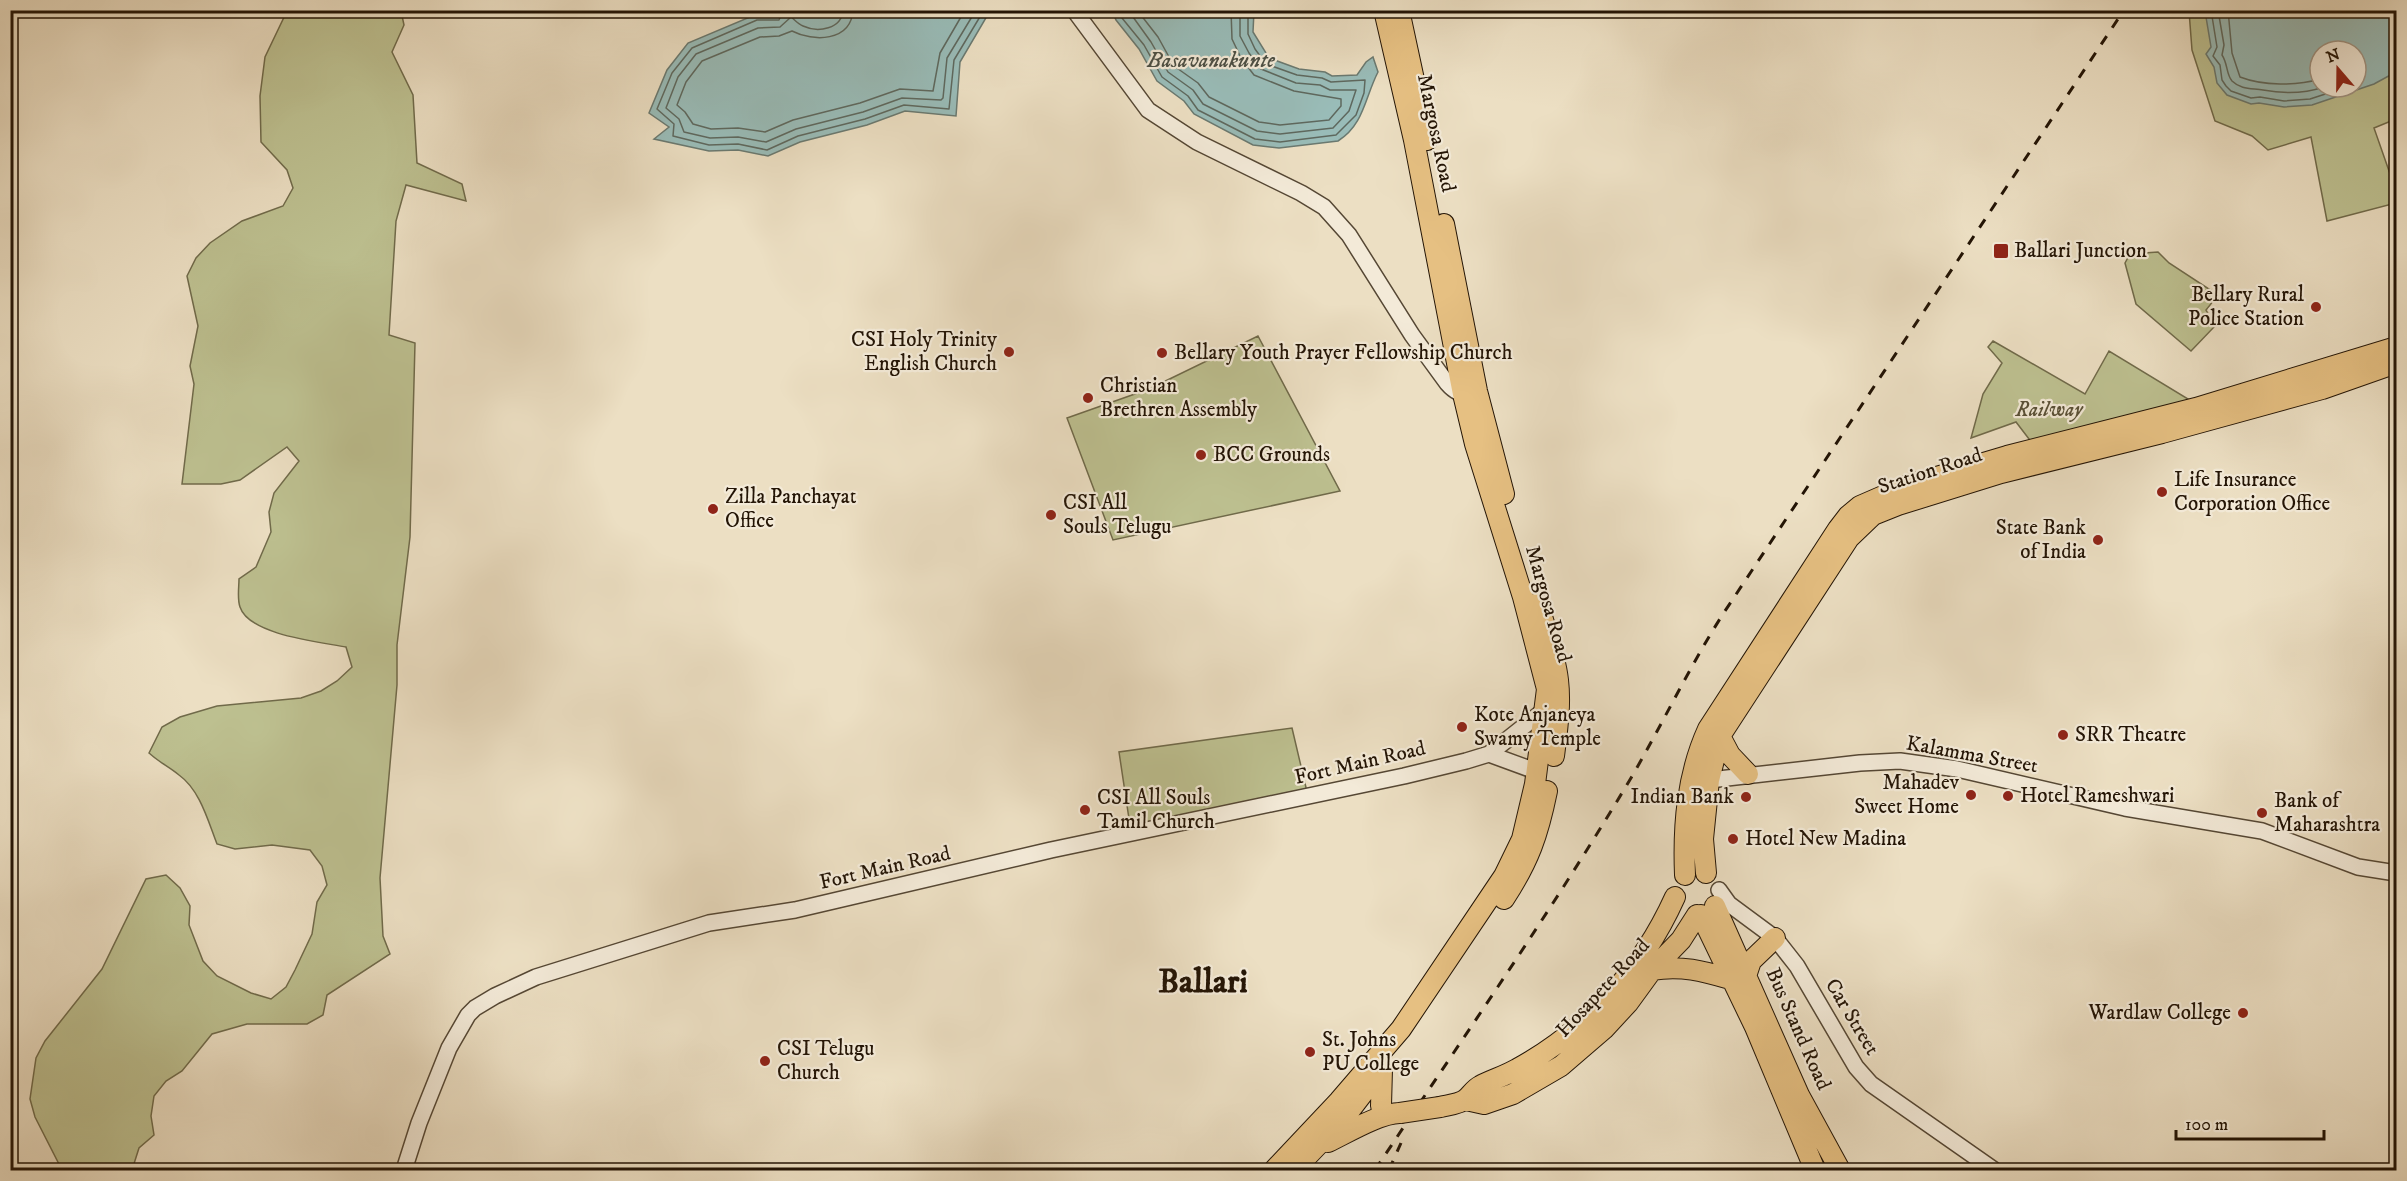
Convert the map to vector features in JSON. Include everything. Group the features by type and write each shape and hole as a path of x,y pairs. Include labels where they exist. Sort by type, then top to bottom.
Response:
{"highway":[{"name":"Margosa Road","path":"1304,1149 1342,1109 1377,1066 1504,876 1522,839 1558,681 1555,658 1470,393 1384,10"},
{"name":"Margosa Road","path":"1399,10 1415,78 1470,393 1474,444 1523,597 1552,707"},
{"name":"Station Road","path":"1706,873 1702,839 1699,753 1708,729 1782,613 1848,516 1985,462 2129,427 2397,347"},
{"name":"Station Road","path":"1685,875 1683,842 1685,815 1720,736 1849,538 1868,519 1876,506 2231,414 2322,388 2397,363"},
{"path":"1386,1113 1377,1066 1412,1033 1469,952 1519,876 1530,855 1539,828 1552,768 1552,707"},
{"path":"1720,736 1730,755 1748,774"},
{"path":"1706,873 1716,883 1708,906 1683,910 1675,897 1677,884 1685,875 1706,873"},
{"name":"Hosapete Road","path":"1466,1100 1478,1087 1526,1064 1579,1026 1623,984 1638,964 1675,897"},
{"name":"Bus Stand Road","path":"1708,906 1720,957 1739,976 1840,1170"},
{"name":"Bus Stand Road","path":"1708,906 1734,950 1739,976 1755,1027 1815,1170"},
{"name":"Hosapete Road","path":"1386,1113 1440,1107 1466,1100 1484,1104 1513,1094 1561,1066 1604,1029 1628,1003 1652,970 1681,940 1708,906"},
{"path":"1652,970 1671,967 1689,968 1739,976 1774,938"},
{"path":"1342,1109 1386,1113"},
{"path":"1274,1170 1304,1149 1386,1113"},
{"path":"1294,1170 1304,1149"}],"street":[{"path":"1074,10 1148,110 1197,142 1324,207 1349,235 1412,335 1447,383 1453,390 1470,393"},
{"name":"Fort Main Road","path":"404,1170 419,1123 449,1048 468,1016 475,1008 495,996 536,977 709,923 795,910 1056,849 1404,776 1488,754 1552,707"},
{"path":"1488,754 1538,772"},
{"name":"Kalamma Street","path":"1700,782 1748,774 1860,762 1900,761 1956,769 2125,808 2262,831 2358,867 2397,873"},
{"name":"Car Street","path":"1708,906 1729,903 1774,938 1797,966 1851,1059 1871,1084 1994,1170"}],"green space":[{"path":"287,11 401,11 404,25 392,52 413,95 417,163 462,184 466,201 406,185 396,221 389,335 415,343 410,537 397,645 397,685 380,878 383,936 390,954 327,995 323,1015 307,1024 247,1024 212,1034 182,1071 166,1081 154,1096 151,1116 154,1135 139,1148 132,1170 62,1170 35,1117 30,1099 36,1058 45,1041 102,969 146,879 166,875 180,888 190,906 189,925 203,961 217,976 251,993 271,999 286,987 295,970 312,934 317,902 327,885 322,866 310,850 272,845 235,849 217,844 193,789 179,775 149,753 162,727 180,717 217,706 301,698 321,691 337,681 352,667 346,647 303,640 271,631 246,617 240,607 239,579 256,567 271,532 269,512 274,493 299,461 287,447 240,480 221,484 182,484 194,384 190,366 198,326 187,276 196,258 210,243 242,221 283,206 293,188 287,170 261,142 260,96 265,57"},
{"path":"2189,11 2396,11 2396,119 2374,128 2396,191 2396,203 2327,221 2311,137 2268,150 2252,136 2215,121 2192,50"},
{"path":"2158,252 2169,263 2218,295 2206,310 2215,326 2191,351 2136,304 2125,263 2130,254"},
{"name":"BCC Grounds","path":"1258,336 1340,491 1113,540 1067,418 1149,389"},
{"name":"Railway","path":"1993,341 2085,394 2109,351 2193,402 2036,448 2016,422 1971,438 1983,394 2002,363 1988,347"},
{"path":"1292,728 1308,796 1131,832 1119,752"}],"water":[{"path":"779,10 823,14 829,14 831,10 990,11 960,62 956,116 905,111 867,125 800,142 768,156 738,150 709,151 654,139 669,127 649,113 667,70 688,43 757,14 776,14"},
{"name":"Basavanakunte","path":"1112,11 1254,11 1253,32 1269,58 1299,69 1325,72 1332,76 1357,75 1366,62 1373,57 1378,72 1359,119 1338,141 1279,148 1253,145 1194,114 1184,101 1157,81 1139,49 1116,20"},
{"path":"2205,11 2396,11 2396,72 2368,86 2368,39 2308,39 2308,99 2330,99 2312,105 2284,107 2251,104 2227,95 2217,83 2214,67 2206,54 2211,47"}],"railway":[{"path":"1375,1170 1592,841 1635,771 1723,614 2124,10"},
{"path":"1389,1170 1401,1143"}],"place":[{"name":"Ballari Junction","path":"2001,251"},
{"name":"Bellary Rural Police Station","path":"2316,307"},
{"name":"CSI Holy Trinity English Church","path":"1009,352"},
{"name":"Bellary Youth Prayer Fellowship Church","path":"1162,353"},
{"name":"Christian Brethren Assembly","path":"1088,398"},
{"name":"BCC Grounds","path":"1201,455"},
{"name":"Life Insurance Corporation Office","path":"2162,492"},
{"name":"Zilla Panchayat Office","path":"713,509"},
{"name":"CSI All Souls Telugu","path":"1051,515"},
{"name":"State Bank of India","path":"2098,540"},
{"name":"Kote Anjaneya Swamy Temple","path":"1462,727"},
{"name":"SRR Theatre","path":"2063,735"},
{"name":"Mahadev Sweet Home","path":"1971,795"},
{"name":"Hotel Rameshwari","path":"2008,796"},
{"name":"Indian Bank","path":"1746,797"},
{"name":"CSI All Souls Tamil Church","path":"1085,810"},
{"name":"Bank of Maharashtra","path":"2262,813"},
{"name":"Hotel New Madina","path":"1733,839"},
{"name":"Wardlaw College","path":"2243,1013"},
{"name":"St. Johns PU College","path":"1310,1052"},
{"name":"CSI Telugu Church","path":"765,1061"}],"district":[{"name":"Ballari","path":"1203,982"}]}
